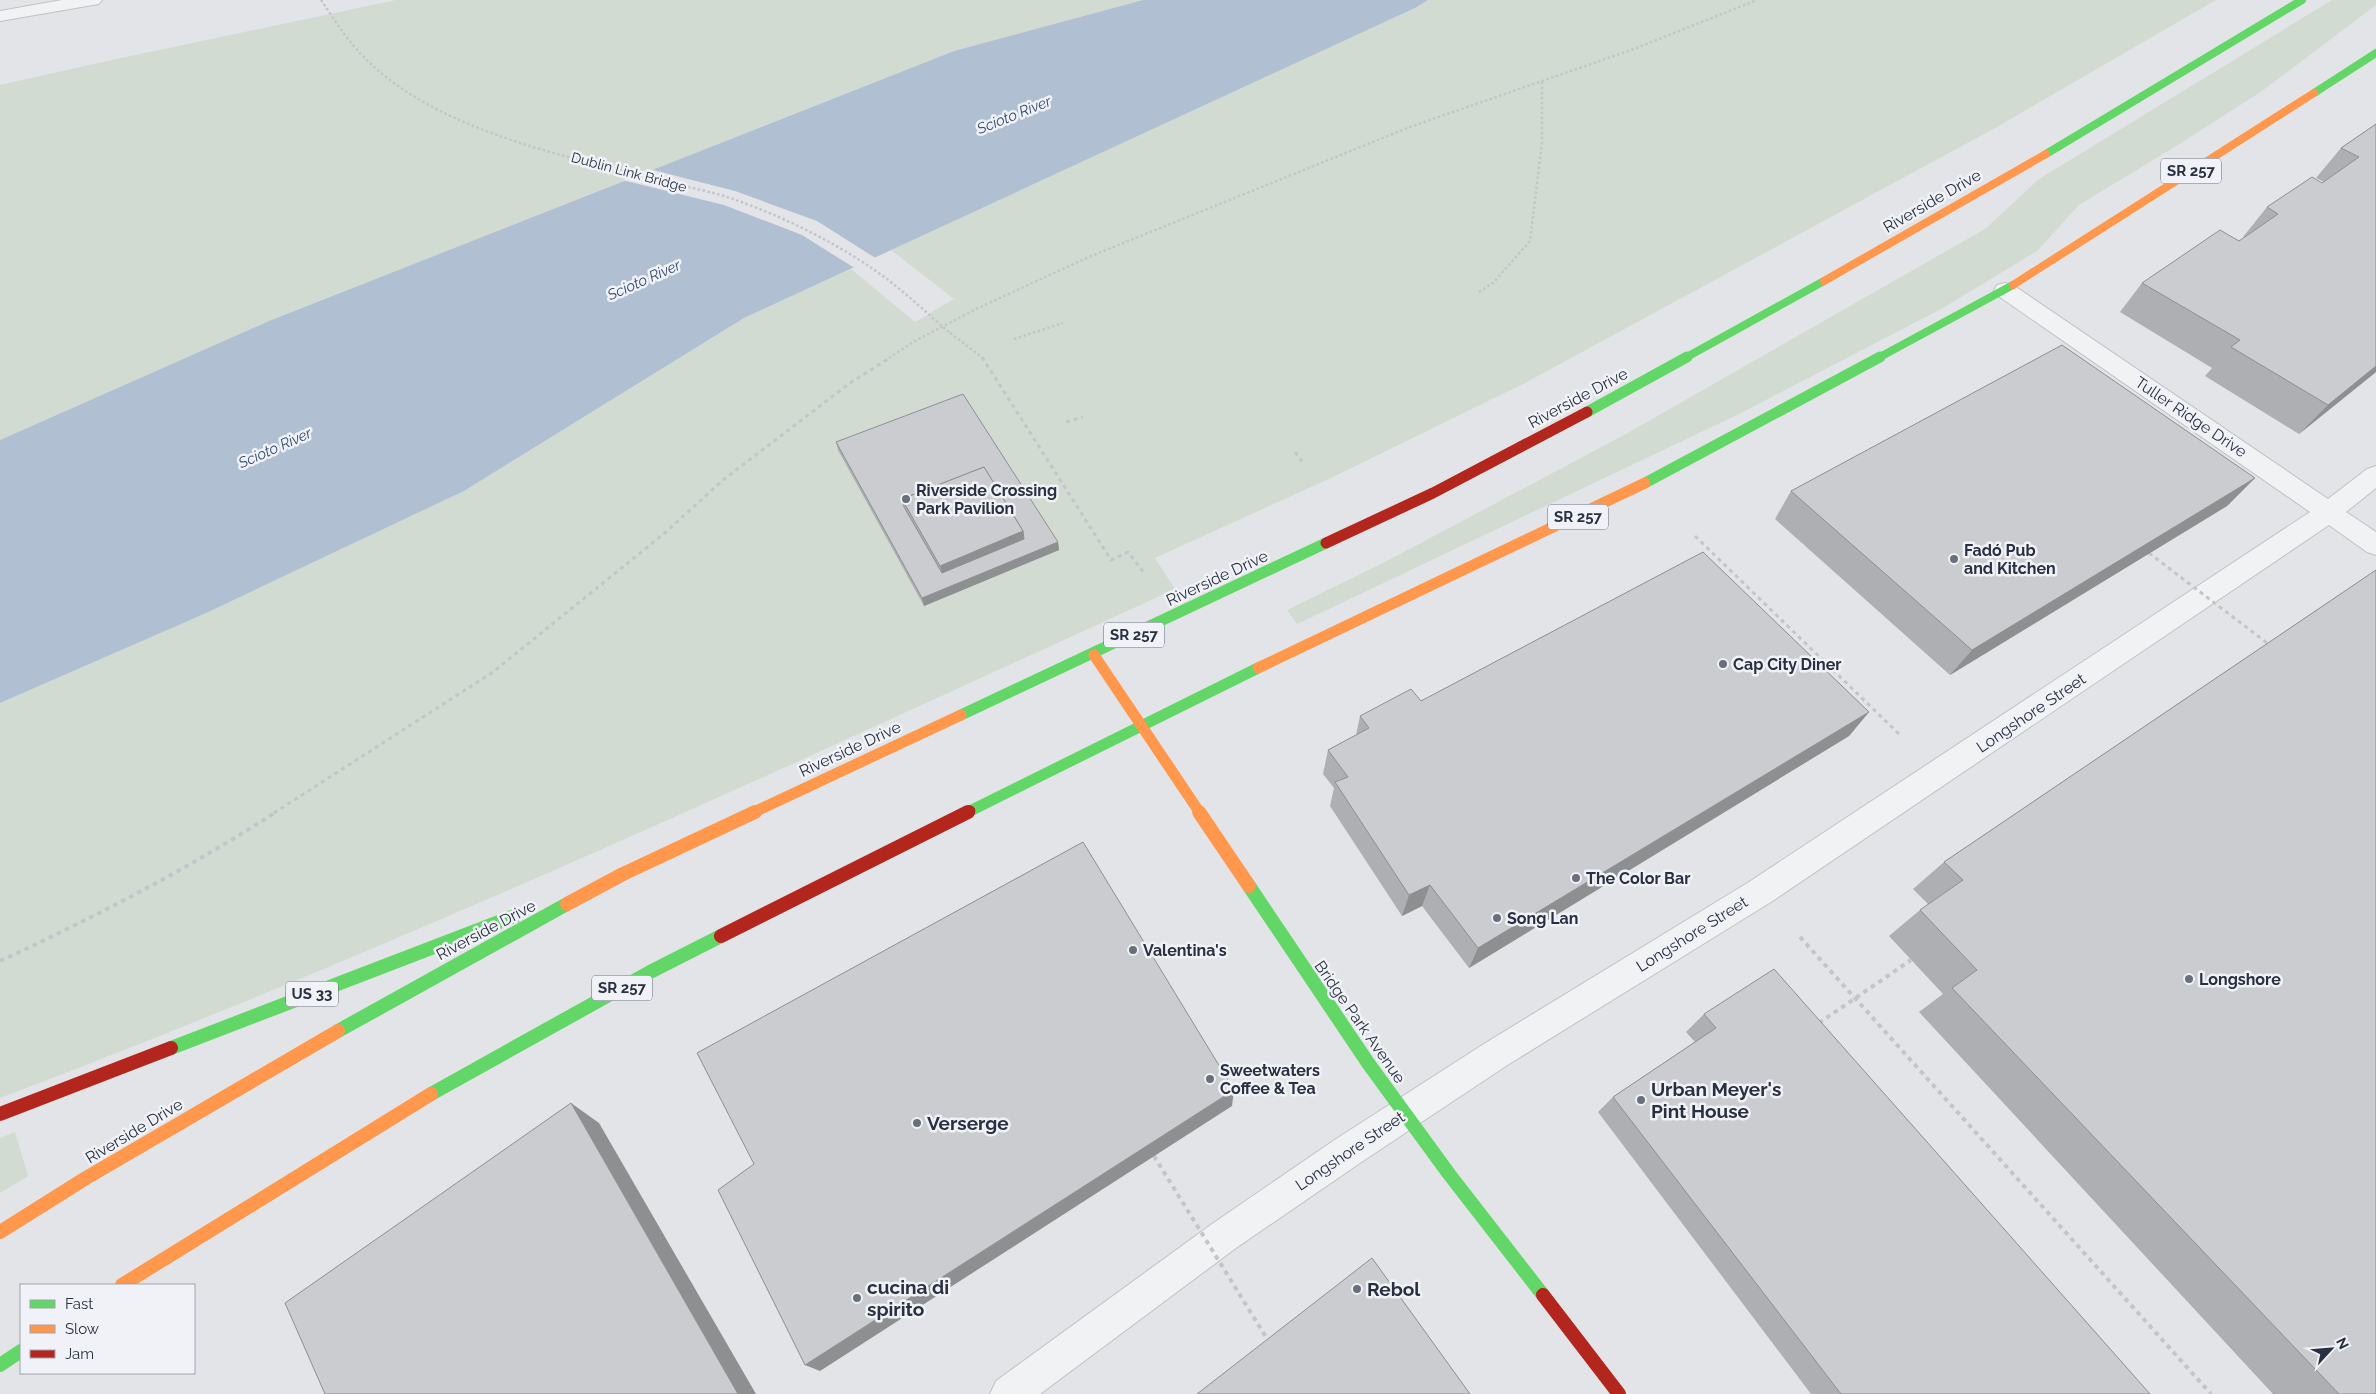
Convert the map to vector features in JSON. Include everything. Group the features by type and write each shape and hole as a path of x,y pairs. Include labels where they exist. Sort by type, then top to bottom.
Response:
{"main road":[{"name":"Riverside Drive","path":"0,1232 86,1178 394,998 624,874 782,798 1094,655 1433,493 1593,409 1977,195 2302,0"},
{"name":"SR 257","path":"124,1284 423,1098 650,972 1224,684 1620,497 2005,290 2376,53"},
{"name":"Bridge Park Avenue","path":"1094,655 1368,1063 1619,1394"},
{"name":"US 33","path":"0,1114 624,874"},
{"path":"0,1365 20,1352"}],"street":[{"path":"0,16 93,0"},
{"name":"Tuller Ridge Drive","path":"2005,290 2376,544"},
{"name":"Longshore Street","path":"1009,1394 1224,1236 1405,1114 1800,866 2228,582 2329,512 2376,476"}],"path":[{"name":"Dublin Link Bridge","path":"321,0 335,25 350,44 370,63 401,89 449,115 494,135 731,199 790,222 827,240 879,274 950,333 983,357 1111,560 1128,552 1145,574"},
{"path":"0,961 86,921 236,838 493,672 645,549 723,480 850,383 914,342 976,309 1091,256 1410,127 1643,45 1757,0"},
{"path":"1479,292 1494,284 1530,241 1542,143 1542,81"},
{"path":"1014,339 1062,323"},
{"path":"1066,422 1083,416"},
{"path":"1295,452 1303,463"},
{"path":"1695,536 1901,736"},
{"path":"2149,552 2271,646"},
{"path":"1800,937 2211,1394"},
{"path":"1814,1027 1911,960"},
{"path":"1154,1156 1270,1342"}],"shaded area":[{"path":"396,0 1143,0 954,51 269,321 0,440 0,85"},
{"path":"1428,0 2216,0 1995,128 1525,383 1331,478 1155,558 1175,589 592,854 445,918 298,980 0,1098 0,703 204,614 464,491 744,318 851,269 915,322 954,299 891,250 1415,8"},
{"path":"2332,0 2376,0 2376,5 2262,91 2079,205 2037,251 1943,308 1737,415 1297,624 1287,610 1387,561 1624,435 1985,229 2039,179"},
{"path":"15,1132 28,1176 0,1193 0,1138"}],"water":[{"name":"Scioto River","path":"1143,0 1428,0 1415,8 744,318 464,491 204,614 0,703 0,440 269,321 954,51"}],"pier":[{"path":"649,169 735,191 817,221 877,259 856,269 802,235 724,205 622,180"}],"building":[{"path":"2376,124 2376,366 2328,405 2231,347 2240,340 2142,283 2220,230 2239,241 2278,214 2267,207 2312,177 2322,183 2359,157 2341,148"},
{"path":"2062,345 2255,478 1972,650 1791,491"},
{"name":"Riverside Crossing Park Pavilion","path":"963,394 1058,542 922,598 836,442","holes":["984,467 1023,531 1024,539 942,573 904,507 902,499"]},
{"path":"984,467 1023,531 940,566 902,499"},
{"path":"1703,552 1869,712 1478,948 1430,885 1409,895 1335,782 1348,777 1328,750 1369,728 1360,716 1411,689 1421,701"},
{"name":"Longshore","path":"2376,570 2376,1394 2339,1394 1952,988 1977,970 1920,910 1963,880 1944,862"},
{"path":"1083,842 1234,1090 805,1365 718,1190 754,1164 697,1053"},
{"path":"1774,969 2150,1394 1841,1394 1613,1097 1716,1028 1704,1014"},
{"path":"571,1103 738,1394 325,1394 285,1303"},
{"path":"1372,1258 1470,1394 1197,1394"}],"traffic: fast":[{"path":"2046,154 2302,0"},
{"path":"2314,93 2376,53"},
{"path":"1587,412 1824,281"},
{"path":"1645,483 2013,285"},
{"path":"961,715 1326,543"},
{"path":"970,811 1258,668"},
{"path":"1249,886 1368,1063 1449,1174 1543,1295"},
{"path":"338,1031 567,904"},
{"path":"171,1048 517,915"},
{"path":"431,1094 650,972 721,936"},
{"path":"0,1365 20,1352"}],"traffic: slow":[{"path":"2013,285 2314,93"},
{"path":"1824,281 2046,154"},
{"path":"1258,668 1645,483"},
{"path":"1094,655 1249,886"},
{"path":"567,904 623,874 961,715"},
{"path":"0,1232 86,1178 338,1031"},
{"path":"124,1284 431,1094"}],"traffic: jam":[{"path":"1326,543 1433,493 1587,412"},
{"path":"721,936 970,811"},
{"path":"0,1114 171,1048"},
{"path":"1543,1295 1619,1394"}],"place":[{"name":"Riverside Crossing Park Pavilion","path":"906,499"},
{"name":"Fadó Pub and Kitchen","path":"1954,559"},
{"name":"Cap City Diner","path":"1723,664"},
{"name":"The Color Bar","path":"1576,878"},
{"name":"Song Lan","path":"1497,918"},
{"name":"Valentina's","path":"1133,950"},
{"name":"Longshore","path":"2189,979"},
{"name":"Sweetwaters Coffee & Tea","path":"1210,1079"},
{"name":"Urban Meyer's Pint House","path":"1641,1100"},
{"name":"Verserge","path":"917,1123"},
{"name":"Rebol","path":"1357,1289"},
{"name":"cucina di spirito","path":"857,1298"}]}
